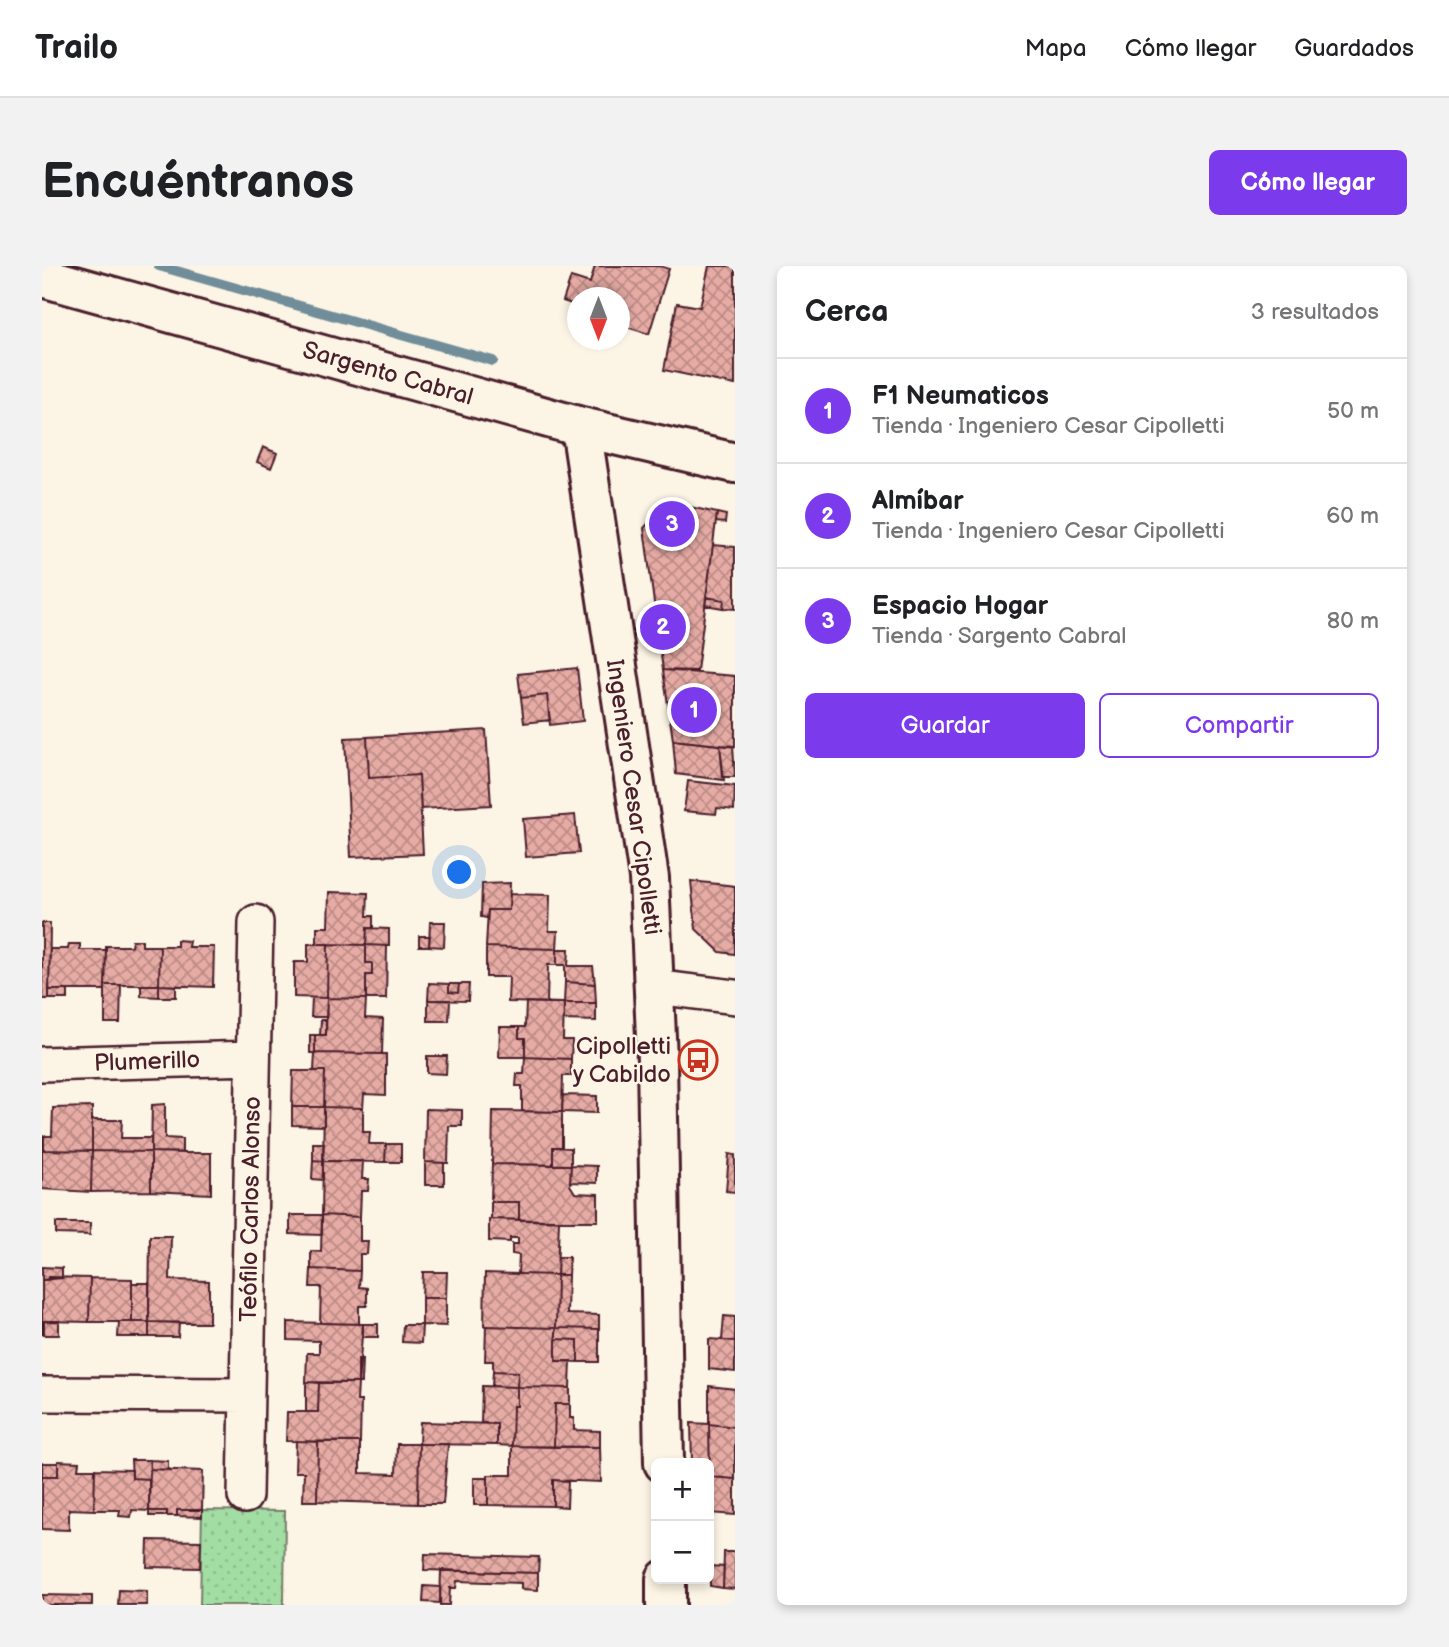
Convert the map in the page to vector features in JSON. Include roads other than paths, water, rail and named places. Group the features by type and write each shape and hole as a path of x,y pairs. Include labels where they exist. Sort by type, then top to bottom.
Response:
{"main road":[{"name":"Sargento Cabral","path":"42,277 581,427 735,463"},
{"name":"Ingeniero Cesar Cipolletti","path":"581,427 649,878 655,987 664,1458"},
{"path":"666,1584 667,1605"}],"street":[{"name":"Teófilo Carlos Alonso","path":"245,1496 256,922"},
{"path":"655,987 735,997"},
{"name":"Plumerillo","path":"42,1064 253,1058"},
{"path":"42,1394 247,1395"}],"waterway":[{"path":"159,266 493,361"}],"place":[{"name":"Espacio Hogar","path":"672,524"},
{"name":"Almíbar","path":"663,627"},
{"name":"F1 Neumaticos","path":"694,710"},
{"name":"Cipolletti y Cabildo","path":"698,1060"}]}
